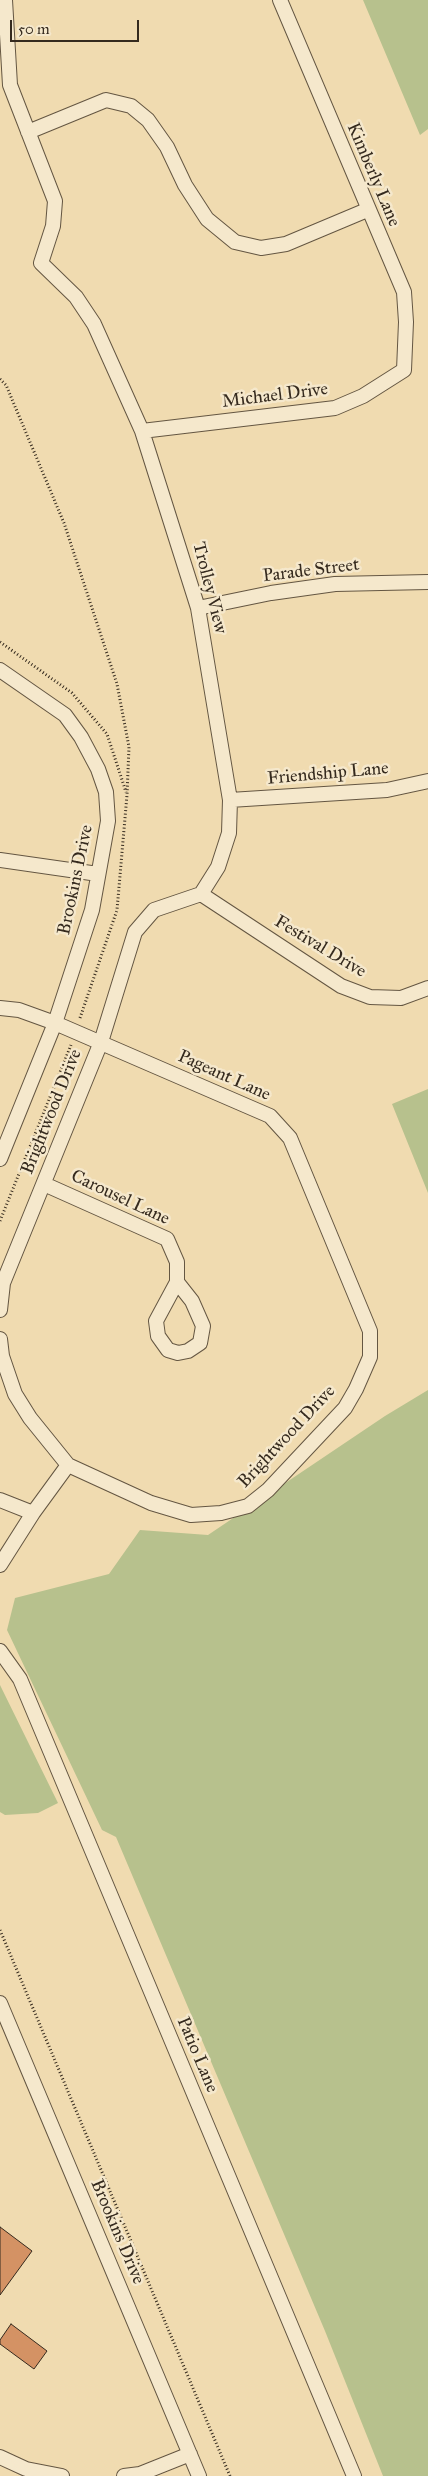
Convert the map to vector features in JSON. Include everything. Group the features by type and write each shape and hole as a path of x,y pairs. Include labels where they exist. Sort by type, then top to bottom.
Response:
{"street":[{"path":"5,0 10,85 28,132 106,100 131,106 148,120 167,147 186,185 207,219 235,242 262,248 286,244 367,210"},
{"name":"Kimberly Lane","path":"280,0 367,210 404,292 406,322 404,370"},
{"name":"Trolley View","path":"28,132 55,201 53,226 40,263 76,298 94,324 142,431 198,608 230,800 229,833 218,867 201,894"},
{"name":"Michael Drive","path":"142,431 335,408 363,396 404,370"},
{"name":"Parade Street","path":"198,608 271,593 335,584 428,582"},
{"name":"Brookins Drive","path":"0,670 65,715 91,754 106,792 108,821 92,910 55,1023 0,1159"},
{"name":"Friendship Lane","path":"230,800 387,790 428,781"},
{"path":"0,860 98,874"},
{"path":"101,1042 135,932 154,910 201,894"},
{"name":"Festival Drive","path":"201,894 341,986 370,997 401,998 428,988"},
{"name":"Pageant Lane","path":"0,1008 19,1010 55,1023 270,1116 290,1138 370,1331"},
{"name":"Brightwood Drive","path":"0,1310 3,1283 101,1042"},
{"name":"Carousel Lane","path":"44,1184 167,1239 177,1262 177,1282"},
{"path":"177,1282 192,1301 203,1326 200,1343 188,1351 178,1353 168,1350 158,1336 156,1321 177,1282"},
{"name":"Brightwood Drive","path":"0,1339 2,1356 15,1394 30,1418 68,1465 151,1503 192,1515 221,1513 248,1506 268,1490 345,1408 356,1389 370,1357 370,1331"},
{"path":"0,1565 33,1513 68,1465"},
{"path":"0,1500 33,1513"},
{"name":"Patio Lane","path":"0,1651 20,1679 354,2476"},
{"name":"Brookins Drive","path":"0,2003 199,2476"},
{"path":"124,2476 140,2474 190,2454"},
{"path":"0,2457 26,2469 62,2476"}],"path":[{"path":"0,379 6,385 64,523 117,684 129,747 127,795 117,910 80,1019"},
{"path":"0,1221 68,1054"},
{"path":"0,1930 230,2476"}],"green space":[{"path":"363,0 428,0 428,129 420,135"},
{"path":"428,1089 428,1193 392,1104"},
{"path":"428,1390 428,2476 383,2476 325,2331 116,1837 102,1830 7,1630 15,1598 109,1574 140,1530 208,1535 385,1416"},
{"path":"0,1685 58,1803 38,1813 5,1815 0,1812"}],"building":[{"path":"0,2227 32,2251 0,2295"},
{"path":"11,2324 47,2351 34,2369 0,2344 0,2340"}]}
